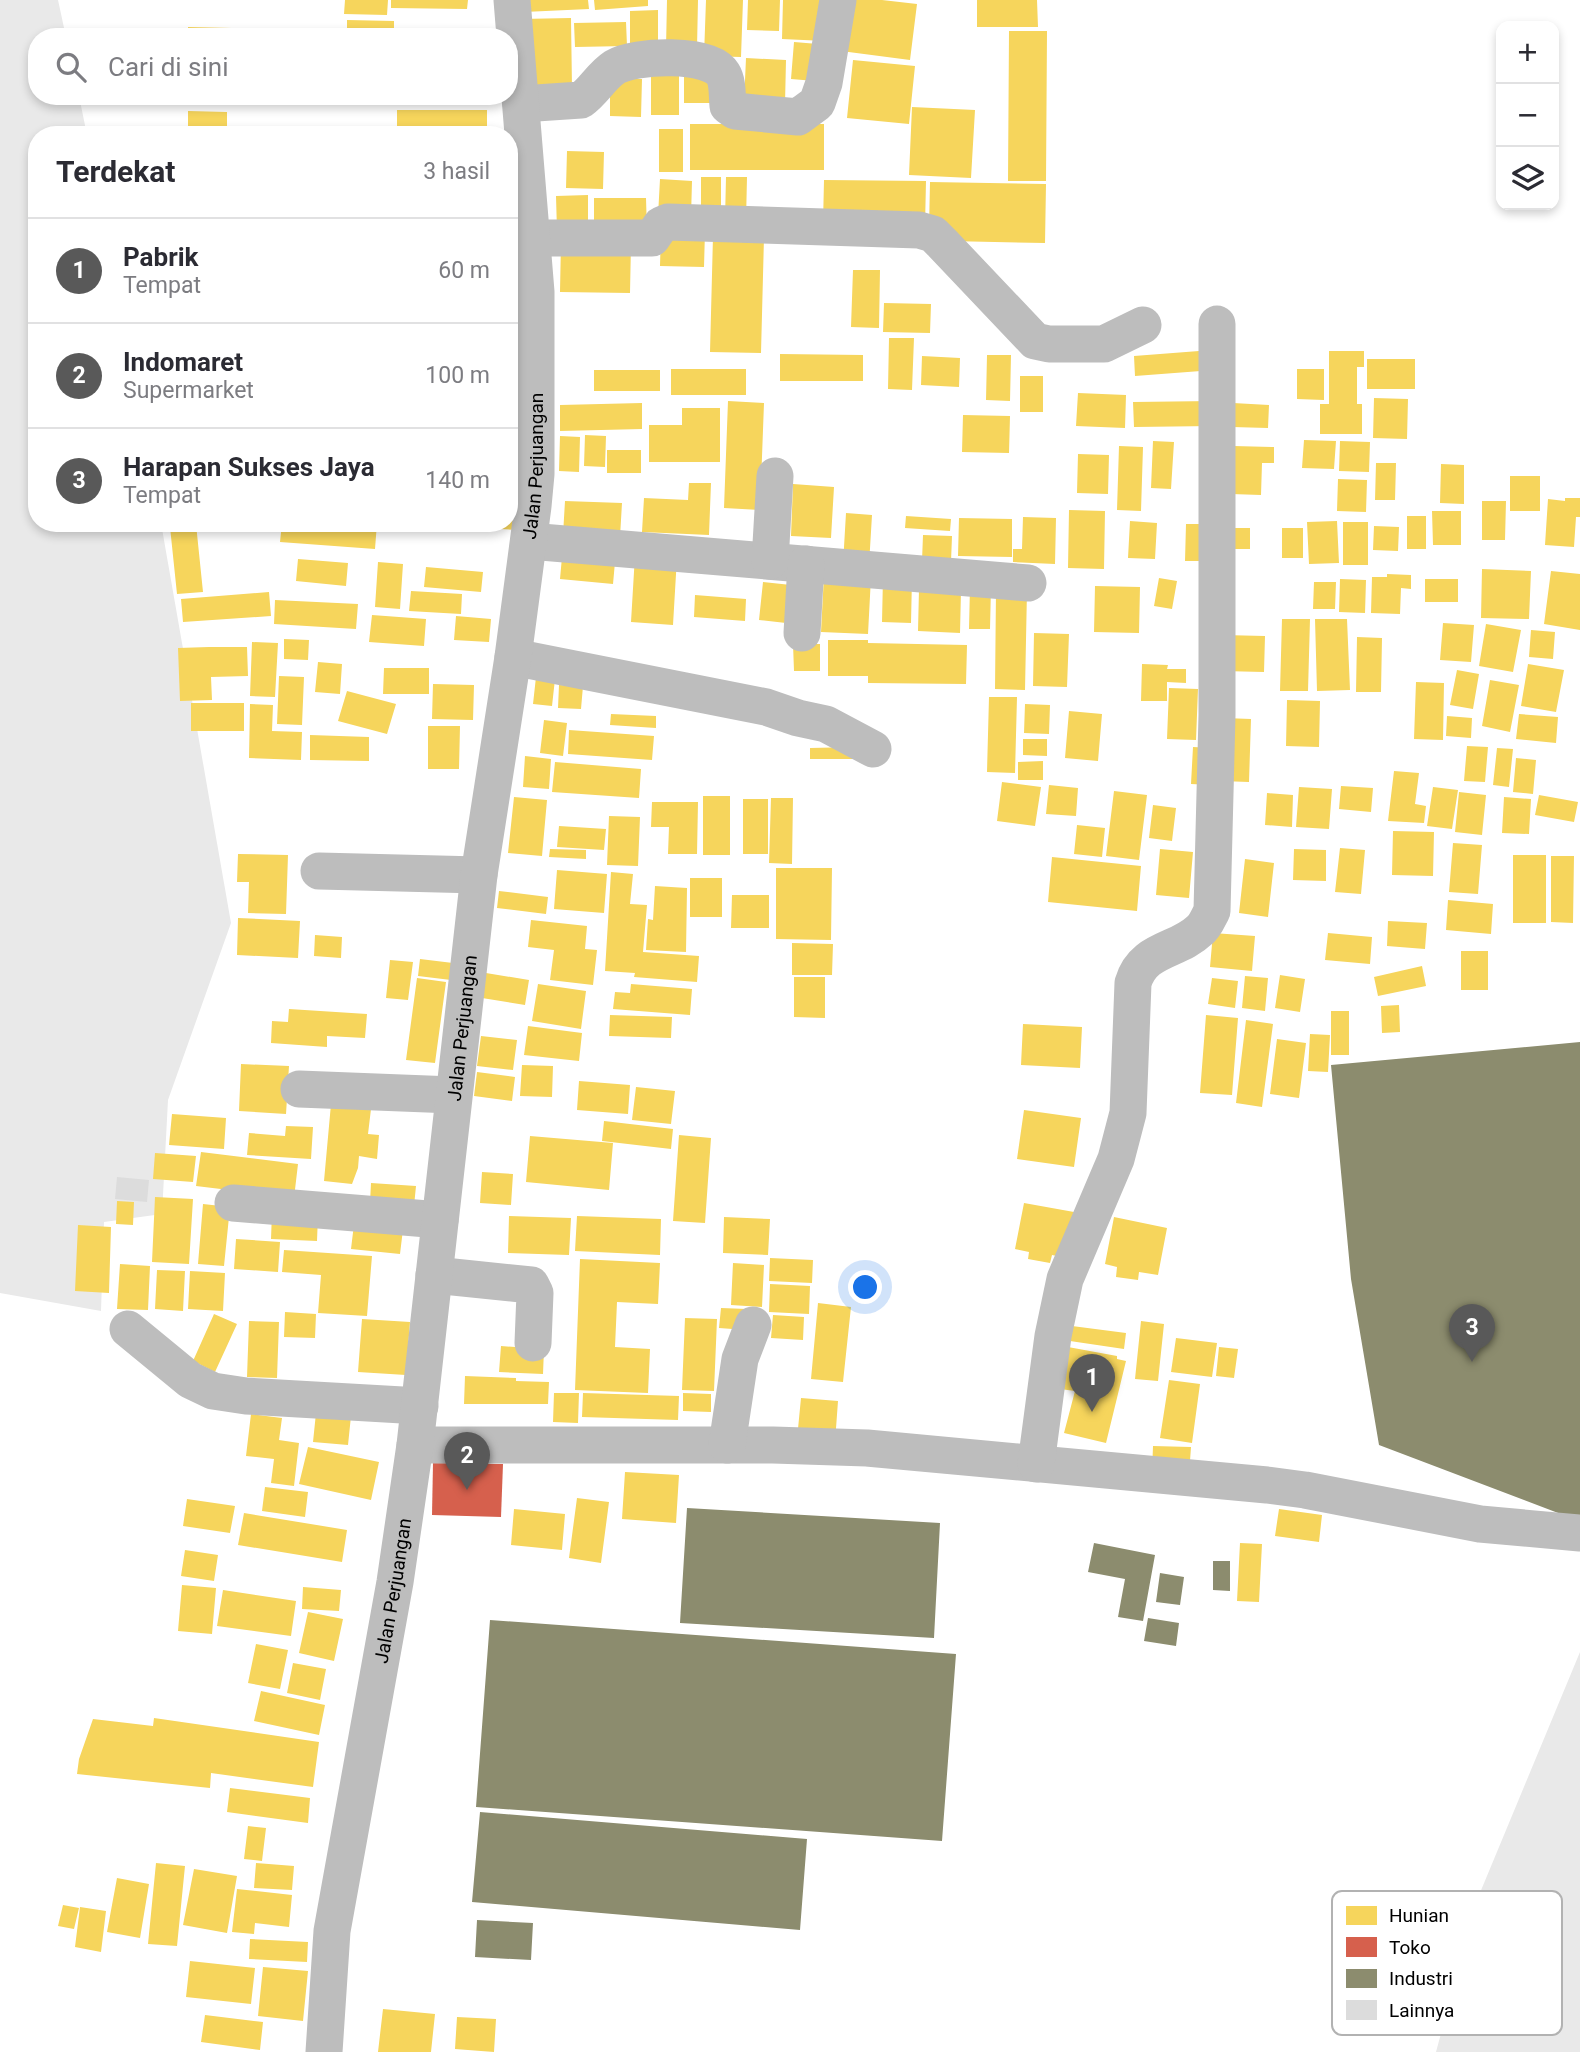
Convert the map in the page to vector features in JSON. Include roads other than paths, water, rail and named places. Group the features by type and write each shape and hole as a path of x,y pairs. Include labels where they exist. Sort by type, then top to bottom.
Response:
{"street":[{"name":"Jalan Perjuangan","path":"512,0 514,28"},
{"path":"521,104 581,100 616,67 633,59 659,58 703,62 716,67 725,78 728,106 735,111 798,117 817,103 824,83 838,0"},
{"name":"Jalan Perjuangan","path":"324,2052 332,1931 395,1582 415,1445 479,875 513,657 536,474 537,323 526,255 518,69"},
{"path":"526,255 652,238 661,225 668,222 919,230 933,234 1035,341 1049,344 1104,344 1143,325"},
{"path":"1036,1464 1053,1335 1065,1279 1115,1159 1128,1114 1133,983 1137,970 1144,961 1198,932 1212,911 1217,716 1217,324"},
{"path":"770,561 775,476"},
{"path":"529,541 1028,583"},
{"path":"802,633 806,564"},
{"path":"513,657 766,707 826,724 873,749"},
{"path":"319,871 479,875"},
{"path":"299,1089 453,1095"},
{"path":"233,1203 440,1220"},
{"path":"434,1275 531,1285 535,1293 533,1343"},
{"path":"727,1445 740,1359 753,1325"},
{"path":"128,1329 190,1380 214,1391 246,1396 420,1406"},
{"path":"415,1445 727,1445 867,1448 948,1454 1280,1487 1479,1524 1580,1533"}],"place":[{"name":"Harapan Sukses Jaya","path":"1472,1362"},
{"name":"Pabrik","path":"1092,1412"},
{"name":"Indomaret","path":"467,1490"}]}
